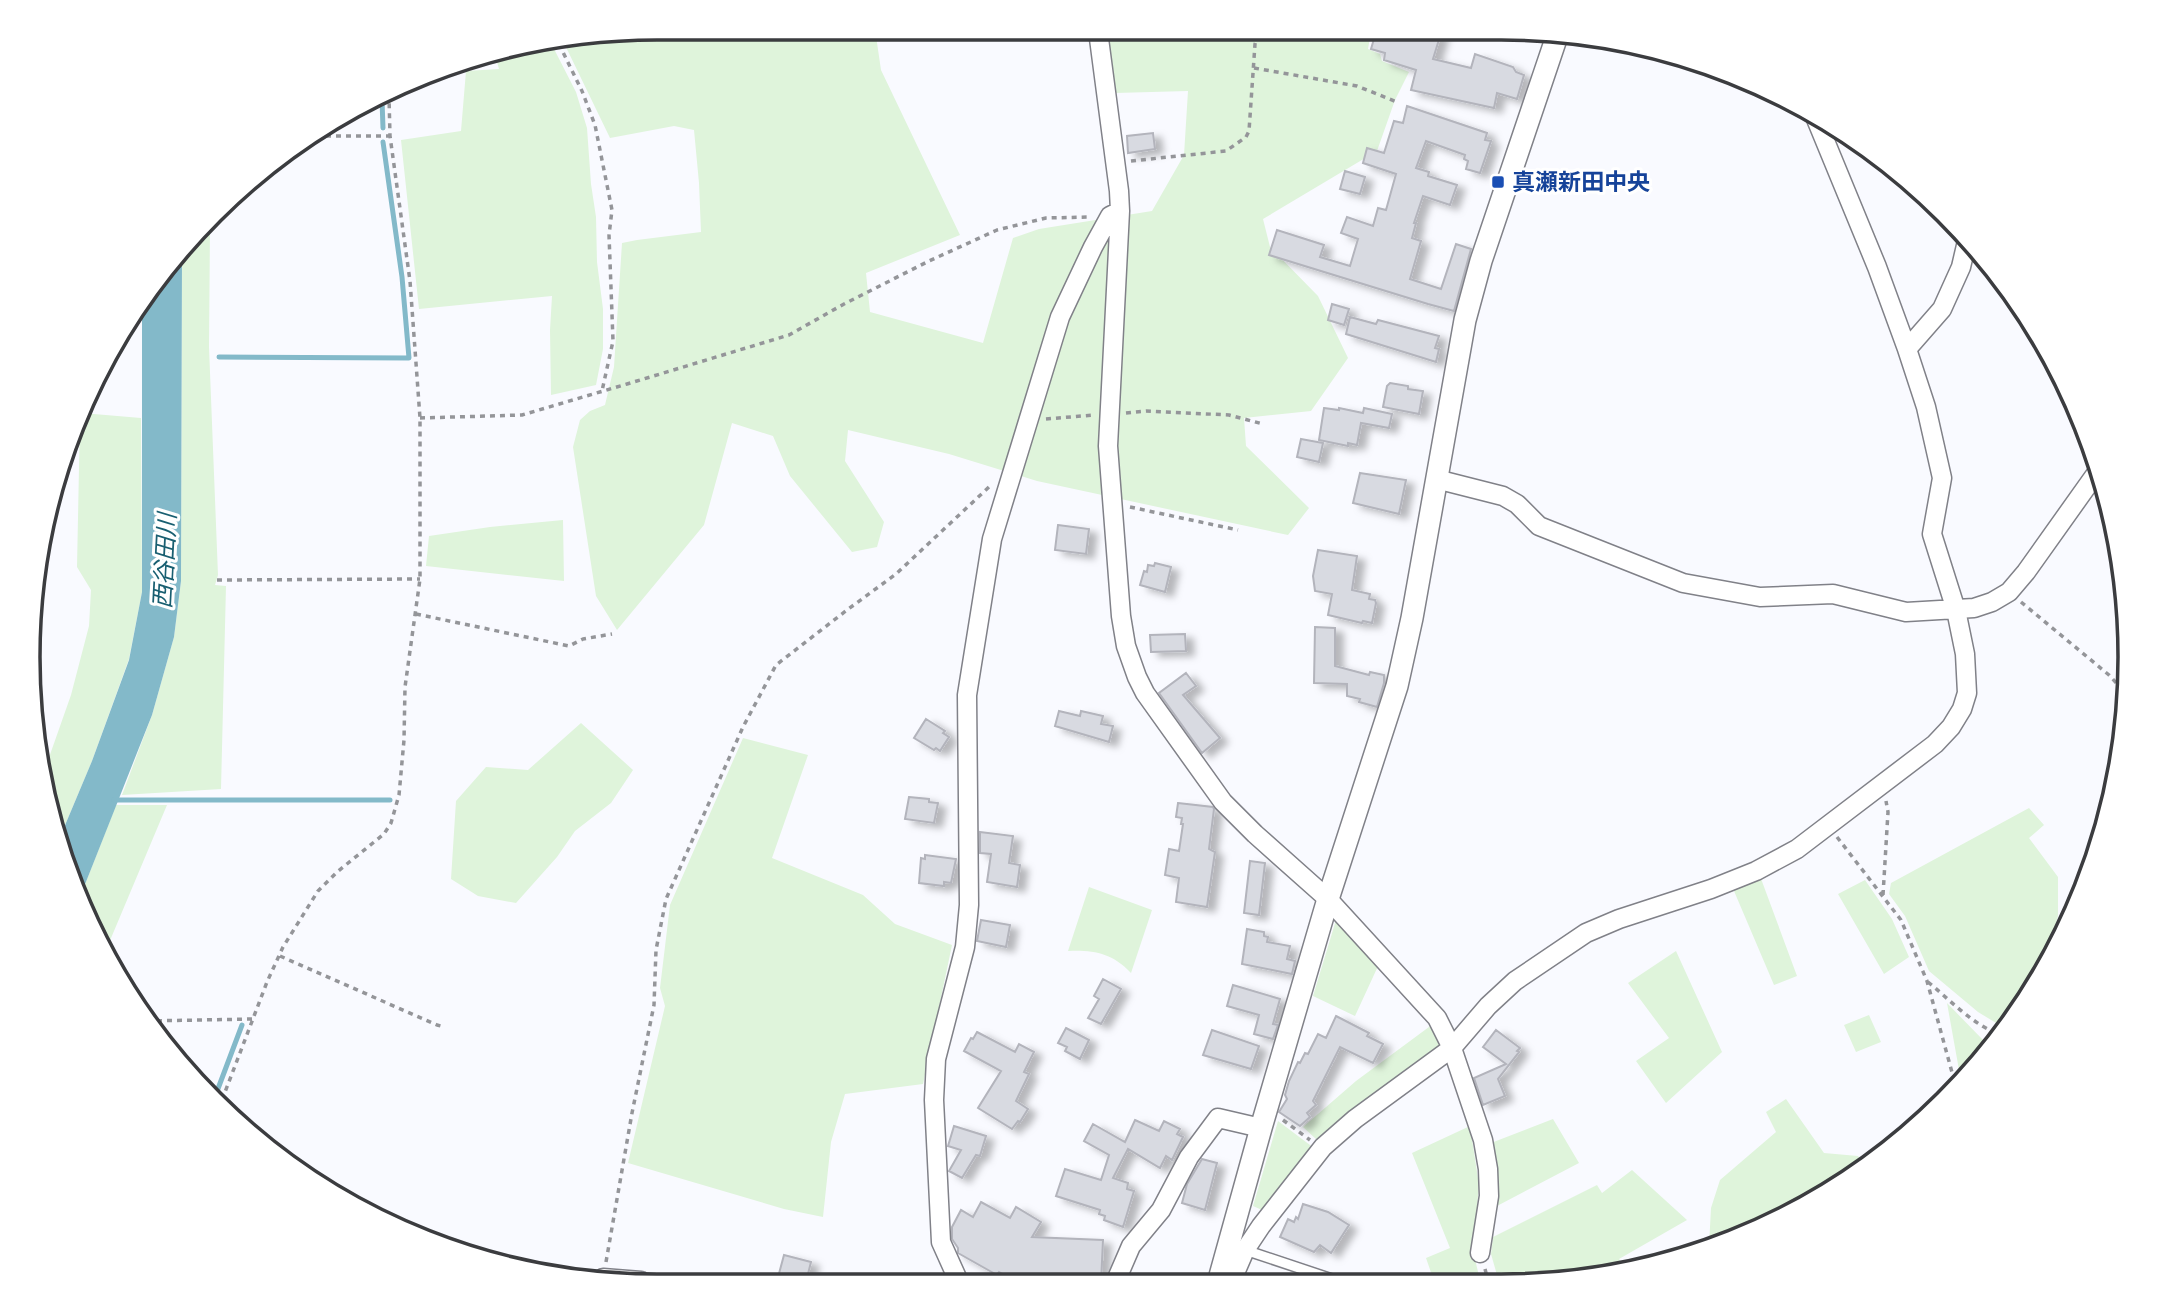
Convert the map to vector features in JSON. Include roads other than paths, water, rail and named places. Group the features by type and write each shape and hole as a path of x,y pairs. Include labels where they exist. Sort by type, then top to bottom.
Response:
{"street":[{"path":"1099,40 1115,163 1108,446 1121,616 1126,646 1145,693 1223,802 1328,899 1437,1018 1452,1048 1483,1140 1489,1196 1480,1254"},
{"path":"1222,1274 1268,1122 1328,899 1397,686 1412,618 1465,320 1555,43"},
{"path":"1234,1274 1245,1250 1261,1226 1321,1149 1355,1119 1452,1048 1488,1006 1514,981 1575,940 1619,919 1711,889 1756,871 1797,849 1936,744 1962,709 1967,693 1967,669 1956,610 1932,534 1941,478 1926,407 1877,267 1820,130"},
{"path":"955,1274 941,1242 934,1100 936,1059 965,947 969,905 967,695 992,539 1028,420 1060,317 1093,247 1115,214"},
{"path":"1907,349 1942,309 1961,267 1965,250"},
{"path":"1436,479 1503,496 1517,504 1539,526 1683,583 1760,597 1833,594 1906,612 1956,610 1983,605 2009,592 2092,480"},
{"path":"1119,1274 1131,1246 1161,1210 1189,1157 1218,1118 1268,1122"}],"lane":[{"path":"1245,1250 1317,1274"}],"water":[{"name":"西谷田川","path":"182,264 181,581 174,637 152,715 84,886 64,827 129,660 142,592 142,317"}],"waterway":[{"path":"382,105 383,128"},
{"path":"219,357 409,358 402,277 383,142"},
{"path":"114,800 390,800"},
{"path":"218,1090 242,1025"}],"place":[{"name":"真瀬新田中央","path":"1498,182"}]}
